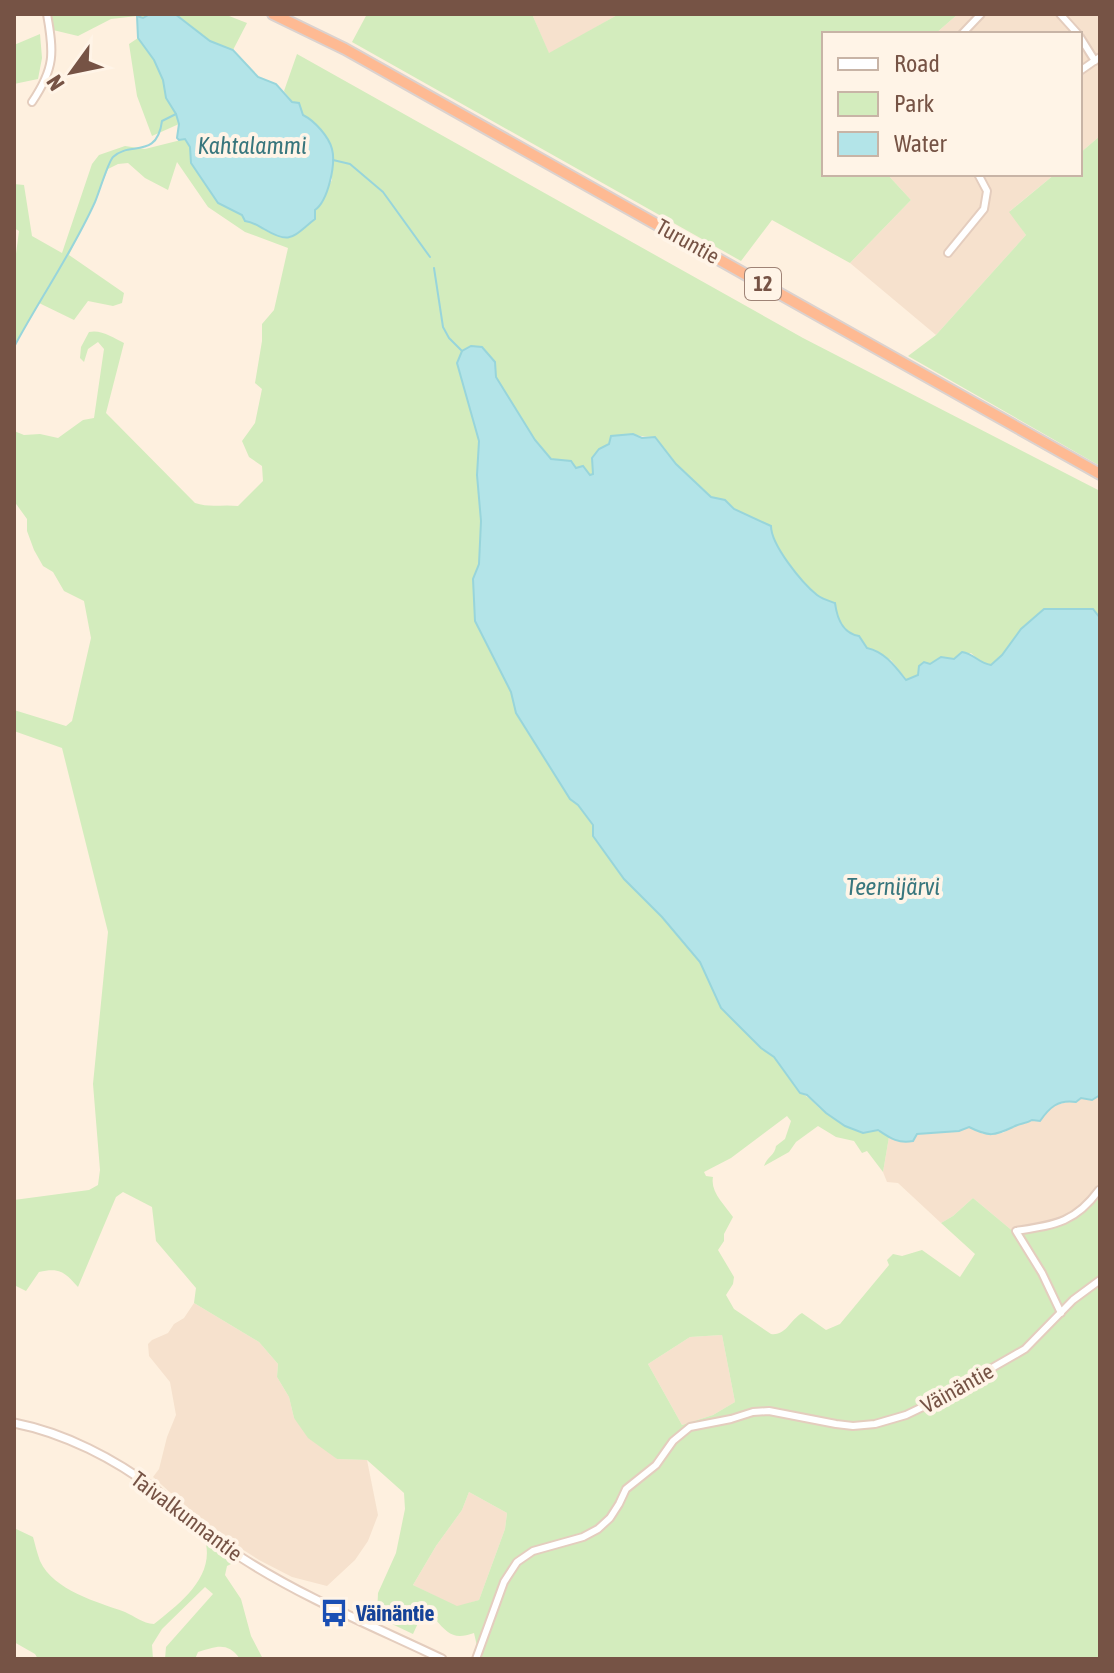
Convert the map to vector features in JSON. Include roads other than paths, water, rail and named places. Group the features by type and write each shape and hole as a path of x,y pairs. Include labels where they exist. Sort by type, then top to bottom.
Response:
{"highway":[{"name":"Turuntie","path":"273,14 345,49 1100,474"}],"street":[{"path":"32,102 51,66 47,14"},
{"path":"964,32 981,14"},
{"path":"1060,14 1076,32"},
{"path":"1082,40 1098,59"},
{"path":"948,253 984,209 987,191 979,176"},
{"path":"1061,1313 1042,1273 1016,1231 1062,1221 1082,1211 1099,1190"},
{"name":"Väinäntie","path":"476,1659 504,1582 517,1562 533,1551 583,1537 598,1529 610,1518 626,1489 656,1465 680,1433 690,1427 753,1412 769,1411 853,1426 875,1424 906,1415 1025,1349 1073,1300 1100,1280"},
{"name":"Taivalkunnantie","path":"14,1423 80,1444 153,1488 213,1539 245,1560 309,1595 442,1659"}],"water":[{"name":"Kahtalammi","path":"150,14 175,14 210,41 233,50 258,77 276,84 292,102 299,103 303,115 325,135 333,156 330,182 324,199 315,210 315,219 296,234 280,237 245,221 242,215 218,203 191,163 190,147 185,139 177,138 179,124 166,98 163,80 154,60 138,38 137,16 143,18"},
{"name":"Teernijärvi","path":"471,346 482,347 495,362 496,377 535,440 551,459 571,461 576,468 583,466 590,475 593,474 592,458 599,449 609,444 611,436 633,434 642,438 655,437 676,464 711,497 725,500 734,509 771,526 776,543 803,582 819,596 835,603 844,628 859,636 867,648 884,656 906,680 918,675 919,666 924,662 930,664 941,657 954,659 962,652 991,665 1021,629 1044,609 1093,609 1100,618 1100,1095 1092,1100 1081,1098 1076,1102 1059,1103 1040,1121 1032,1120 996,1134 969,1127 959,1131 917,1134 913,1141 903,1142 878,1130 863,1133 845,1126 807,1095 800,1093 774,1057 721,1008 700,962 624,879 593,836 593,825 570,799 516,713 511,692 475,621 473,579 479,564 481,521 477,475 479,441 457,363 462,351"}],"waterway":[{"path":"14,347 86,221 113,157 119,152 149,145 159,133 162,121 176,114"},
{"path":"333,160 350,164 383,192 430,257"},
{"path":"434,268 443,327 462,351"}],"place":[{"name":"Väinäntie","path":"334,1613"}]}
